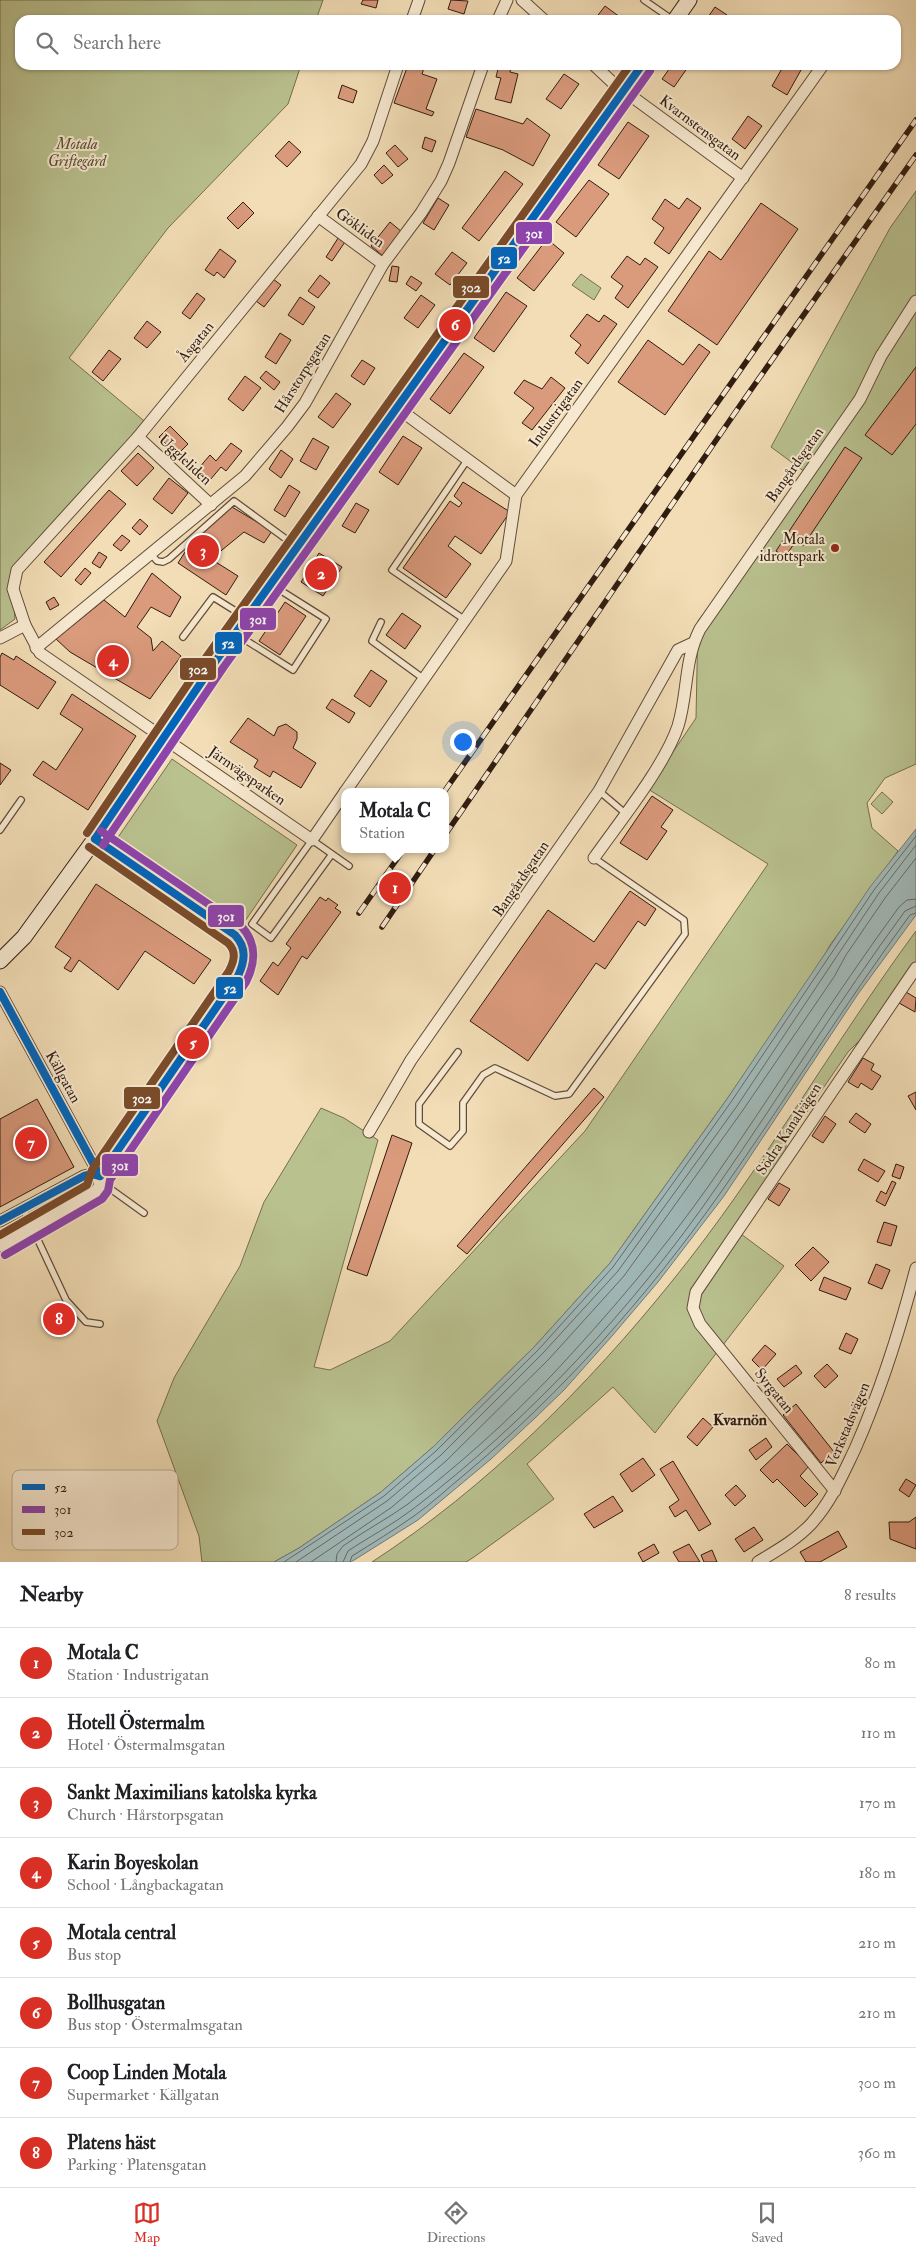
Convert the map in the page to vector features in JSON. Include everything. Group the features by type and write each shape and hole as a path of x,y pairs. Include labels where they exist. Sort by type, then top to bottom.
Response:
{"street":[{"path":"414,15 419,0"},
{"path":"500,15 507,0"},
{"path":"522,0 538,15"},
{"path":"678,15 689,0"},
{"name":"Åsgatan","path":"36,648 13,589 17,570 138,437 361,164 369,152 396,70"},
{"name":"Hårstorpsgatan","path":"36,648 245,476 264,456 305,403 383,264 421,213 441,181 481,70"},
{"name":"Kvarnstensgatan","path":"600,70 742,178"},
{"path":"0,961 24,937 95,839 246,618 638,70"},
{"name":"Industrigatan","path":"348,788 506,561 516,495 819,70"},
{"name":"Gökliden","path":"318,216 383,264"},
{"name":"Bangårdsgatan","path":"594,858 654,771 678,726 684,703 693,643 707,618 860,399 876,363 916,301"},
{"path":"396,407 516,495"},
{"name":"Uggleliden","path":"138,437 211,505"},
{"path":"0,638 26,625"},
{"name":"Bangårdsgatan","path":"370,1132 412,1060 599,791 671,660 678,650 693,643"},
{"name":"Järnvägsparken","path":"36,648 312,840"},
{"name":"Industrigatan","path":"312,840 341,798"},
{"name":"Södra Kanalvägen","path":"693,1308 696,1292 701,1284 739,1232 916,968"},
{"name":"Källgatan","path":"0,992 100,1176"},
{"path":"0,1221 84,1176 92,1174 100,1176 99,1188 94,1193 0,1246"},
{"name":"Verkstadsvägen","path":"758,1562 810,1525 836,1491 896,1342 916,1268"},
{"name":"Syrgatan","path":"693,1308 700,1324 836,1491"}],"lane":[{"path":"644,0 666,15"},
{"path":"465,620 392,570 468,460"},
{"path":"151,554 158,561 162,562 168,559 234,501 286,539"},
{"path":"236,634 293,670 326,619 271,584"},
{"path":"183,637 213,597 246,618"},
{"path":"381,622 372,641 424,679"},
{"path":"599,791 625,812"},
{"path":"0,830 21,800"},
{"path":"95,839 235,935 244,947 244,961 238,976 100,1176 112,1190 144,1213"},
{"path":"312,840 252,924 271,938 332,854"},
{"name":"Järnvägsparken","path":"312,840 349,866"},
{"path":"458,1052 419,1104 419,1124 450,1146 463,1131 463,1103 483,1075 495,1068 555,1096 569,1094 686,934 684,920 594,858"},
{"path":"23,1208 66,1300 86,1322 100,1324"}],"green space":[{"name":"Motala Griftegård","path":"0,0 323,0 318,15 15,15 15,70 299,70 288,104 168,228 69,358 149,425 58,522 12,586 15,619 0,630"},
{"path":"916,191 916,764 885,778 867,803 872,828 898,851 830,945 818,967 727,1099 610,1263 535,1346 433,1447 381,1492 299,1548 274,1562 202,1562 199,1536 178,1478 178,1470 175,1470 157,1421 174,1378 240,1266 264,1202 321,1108 344,1118 378,1140 314,1367 330,1370 390,1341 585,1131 768,864 648,789 696,718 698,621 809,475 771,447 890,228"},
{"path":"581,274 601,288 594,300 572,285"},
{"path":"172,759 297,845 239,930 114,843"},
{"path":"882,792 893,802 882,814 871,804"},
{"path":"916,931 916,965 869,1031 848,1052 804,1116 792,1127 787,1138 785,1155 691,1296 718,1351 655,1433 613,1387 527,1464 554,1499 466,1562 372,1562 414,1533 495,1468 570,1396 640,1320 706,1238 737,1195 855,1018"},
{"path":"741,1234 784,1266 723,1345 708,1328 701,1316 698,1295"}],"water":[{"path":"916,829 916,915 858,994 724,1196 658,1282 612,1336 564,1390 535,1418 491,1459 418,1520 351,1562 274,1562 299,1548 381,1492 433,1447 535,1346 610,1263 727,1099 870,887"}],"building":[{"path":"363,0 378,0 376,8 361,4"},
{"path":"451,0 468,1 464,14 448,9"},
{"path":"605,6 617,15 598,15"},
{"path":"715,7 727,15 709,15"},
{"path":"406,70 423,70 422,74 437,79 426,109 434,112 432,116 394,103"},
{"path":"498,70 510,70 510,72 518,74 511,103 495,99 501,78 496,77"},
{"path":"668,70 686,70 674,87 662,79"},
{"path":"781,70 801,70 787,95 772,86"},
{"path":"564,74 579,84 561,109 546,99"},
{"path":"342,85 357,91 353,103 338,98"},
{"path":"476,109 523,124 527,118 550,135 533,166 503,150 466,137"},
{"path":"748,116 762,126 745,149 732,139"},
{"path":"628,122 649,136 619,179 598,165"},
{"path":"425,137 436,141 432,152 422,148"},
{"path":"289,141 301,152 287,167 275,156"},
{"path":"395,145 408,159 398,167 386,153"},
{"path":"384,165 393,175 382,184 374,175"},
{"path":"505,171 523,184 479,241 462,228"},
{"path":"589,180 609,194 576,237 556,222"},
{"path":"438,198 449,205 434,230 423,223"},
{"path":"687,198 701,208 669,254 654,243 664,228 652,219 665,199 679,209"},
{"path":"243,202 254,213 238,229 227,218"},
{"path":"761,203 798,229 717,345 668,311 709,251 721,260"},
{"path":"390,222 402,232 383,256 371,246"},
{"path":"340,235 347,239 332,261 326,257"},
{"path":"547,239 564,253 534,291 517,278"},
{"path":"220,249 236,261 224,278 217,272 214,276 205,270"},
{"path":"452,252 467,263 450,285 435,274"},
{"path":"627,256 640,265 645,258 658,267 628,308 615,298 623,286 611,277"},
{"path":"392,266 399,267 397,282 389,281"},
{"path":"320,275 330,283 318,298 308,291"},
{"path":"411,276 422,283 416,291 406,284"},
{"path":"273,279 281,285 264,307 256,301"},
{"path":"506,292 527,306 494,352 474,338"},
{"path":"197,293 205,299 190,319 182,313"},
{"path":"421,295 435,305 418,328 404,318"},
{"path":"300,297 315,307 303,325 288,315"},
{"path":"587,314 599,322 604,315 617,324 588,364 575,353 581,345 570,336"},
{"path":"147,321 161,332 147,348 134,338"},
{"path":"280,333 291,340 276,364 265,357"},
{"path":"648,340 683,365 699,344 710,352 665,415 618,382"},
{"path":"109,350 121,359 103,381 92,372"},
{"path":"464,353 484,367 450,414 430,399"},
{"path":"362,360 375,368 364,385 351,376"},
{"path":"916,367 916,424 892,455 865,435"},
{"path":"266,371 280,382 274,390 260,378"},
{"path":"245,376 261,388 243,411 228,399"},
{"path":"551,377 565,388 532,430 522,423 534,408 514,393 524,380 542,389"},
{"path":"336,393 351,404 333,428 318,417"},
{"path":"170,426 188,444 177,455 159,437"},
{"path":"403,436 422,448 398,485 379,472"},
{"path":"313,438 329,447 316,470 300,461"},
{"path":"231,443 242,451 226,471 221,467 210,480 198,469 210,455 216,461"},
{"path":"845,447 862,458 803,546 796,541 785,557 776,551"},
{"path":"281,450 293,459 281,478 269,469"},
{"path":"138,453 154,468 137,486 121,471"},
{"path":"169,478 188,493 172,514 153,499"},
{"path":"463,482 510,512 481,554 455,536 448,546 471,564 446,598 403,568 450,501 459,507 462,503 454,496"},
{"path":"289,485 300,492 285,517 274,510"},
{"path":"109,490 126,504 61,577 44,562"},
{"path":"356,503 369,510 355,533 342,526"},
{"path":"232,507 272,531 264,543 244,532 211,559 238,576 226,595 178,563 194,538"},
{"path":"140,519 148,526 140,535 132,528"},
{"path":"122,535 130,541 121,551 113,545"},
{"path":"99,552 107,557 100,568 92,563"},
{"path":"319,553 342,567 323,596 301,582"},
{"path":"85,568 91,573 81,585 75,580"},
{"path":"152,573 181,597 170,617 151,607 137,627 151,638 153,651 162,641 181,656 150,699 70,652 56,639 104,600 125,617"},
{"path":"54,597 59,605 50,610 46,602"},
{"path":"285,602 306,616 280,655 259,641"},
{"path":"402,613 421,626 405,649 386,635"},
{"path":"2,653 14,660 16,656 56,682 38,709 0,685 0,657"},
{"path":"371,670 387,681 370,707 354,696"},
{"path":"72,694 136,736 88,810 33,775 43,761 56,770 83,729 60,714"},
{"path":"332,699 355,713 349,723 326,708"},
{"path":"248,718 274,736 278,727 286,724 297,732 297,739 293,748 316,763 301,788 273,771 270,777 254,767 258,760 230,742"},
{"path":"0,763 11,770 0,785"},
{"path":"652,796 673,810 661,827 667,831 647,860 620,843"},
{"path":"96,884 211,960 194,984 145,951 118,990 79,960 71,972 64,968 71,958 55,947"},
{"path":"630,891 656,909 645,926 638,921 605,969 596,963 528,1061 470,1021 548,910 594,942"},
{"path":"320,897 326,901 328,898 338,905 335,908 341,912 307,959 302,956 278,995 260,981 273,962 278,966 291,948 286,944"},
{"path":"906,992 916,998 915,1012 899,1003"},
{"path":"863,1058 874,1064 871,1070 881,1076 872,1090 861,1083 858,1088 848,1082"},
{"path":"594,1088 604,1097 467,1254 457,1246"},
{"path":"916,1092 916,1110 908,1096"},
{"path":"37,1099 74,1167 0,1207 0,1119"},
{"path":"856,1113 871,1124 865,1133 849,1122"},
{"path":"825,1116 836,1124 823,1143 812,1136"},
{"path":"392,1135 412,1143 367,1276 347,1269"},
{"path":"864,1159 885,1171 878,1182 858,1170"},
{"path":"896,1164 904,1167 900,1179 892,1176"},
{"path":"892,1181 896,1183 885,1206 876,1201 881,1191 886,1194"},
{"path":"779,1183 790,1189 779,1206 768,1199"},
{"path":"884,1222 897,1226 891,1246 877,1242"},
{"path":"813,1247 829,1262 811,1281 795,1265"},
{"path":"876,1264 890,1270 882,1289 868,1283"},
{"path":"824,1277 851,1288 846,1300 819,1290"},
{"path":"846,1333 858,1339 851,1354 839,1349"},
{"path":"765,1345 776,1354 762,1370 752,1360"},
{"path":"827,1364 838,1376 825,1388 814,1376"},
{"path":"796,1365 802,1373 784,1387 777,1379"},
{"path":"796,1404 834,1452 821,1463 783,1415"},
{"path":"703,1418 713,1427 697,1446 687,1437"},
{"path":"766,1438 772,1447 756,1460 749,1450"},
{"path":"787,1444 809,1466 800,1476 818,1494 805,1507 777,1479 773,1483 760,1470"},
{"path":"643,1458 655,1475 632,1492 620,1474"},
{"path":"673,1461 711,1524 699,1531 686,1510 675,1517 669,1507 679,1500 660,1469"},
{"path":"906,1479 916,1485 909,1497 899,1490"},
{"path":"736,1485 746,1496 735,1506 725,1495"},
{"path":"613,1496 623,1511 594,1528 584,1514"},
{"path":"916,1517 916,1549 890,1539 889,1522 909,1522"},
{"path":"754,1527 763,1540 744,1552 735,1539"},
{"path":"838,1531 847,1547 820,1562 806,1562 800,1552"},
{"path":"654,1544 659,1553 643,1562 638,1553"},
{"path":"689,1544 700,1562 679,1562 673,1552"},
{"path":"712,1550 717,1562 704,1562 701,1555"}],"railway":[{"path":"447,788 916,120"},
{"path":"449,829 741,404 916,155"},
{"path":"359,913 401,853"},
{"path":"382,927 432,853"}],"transit line":[{"name":"302","path":"87,833 207,656 626,70"},
{"name":"52","path":"95,839 215,662 638,70"},
{"name":"301","path":"103,845 223,668 650,71"},
{"name":"301","path":"5,1255 102,1199 108,1191 110,1180 246,982 252,967 252,947 247,933 242,927 101,831"},
{"name":"52","path":"95,839 235,935 242,945 244,955 238,976 100,1176"},
{"name":"302","path":"0,1235 87,1185 92,1170 229,971 233,960 234,953 228,943 89,847"},
{"name":"52","path":"0,992 100,1176"},
{"name":"52","path":"0,1221 84,1176 92,1174 100,1176"}],"place":[{"name":"Bollhusgatan","path":"455,325"},
{"name":"Motala idrottspark","path":"835,548"},
{"name":"Sankt Maximilians katolska kyrka","path":"203,551"},
{"name":"Hotell Östermalm","path":"321,574"},
{"name":"Karin Boyeskolan","path":"113,661"},
{"name":"Motala C","path":"395,888"},
{"name":"Motala central","path":"193,1043"},
{"name":"Coop Linden Motala","path":"31,1143"},
{"name":"Platens häst","path":"59,1319"}],"district":[{"name":"Kvarnön","path":"740,1420"}]}
